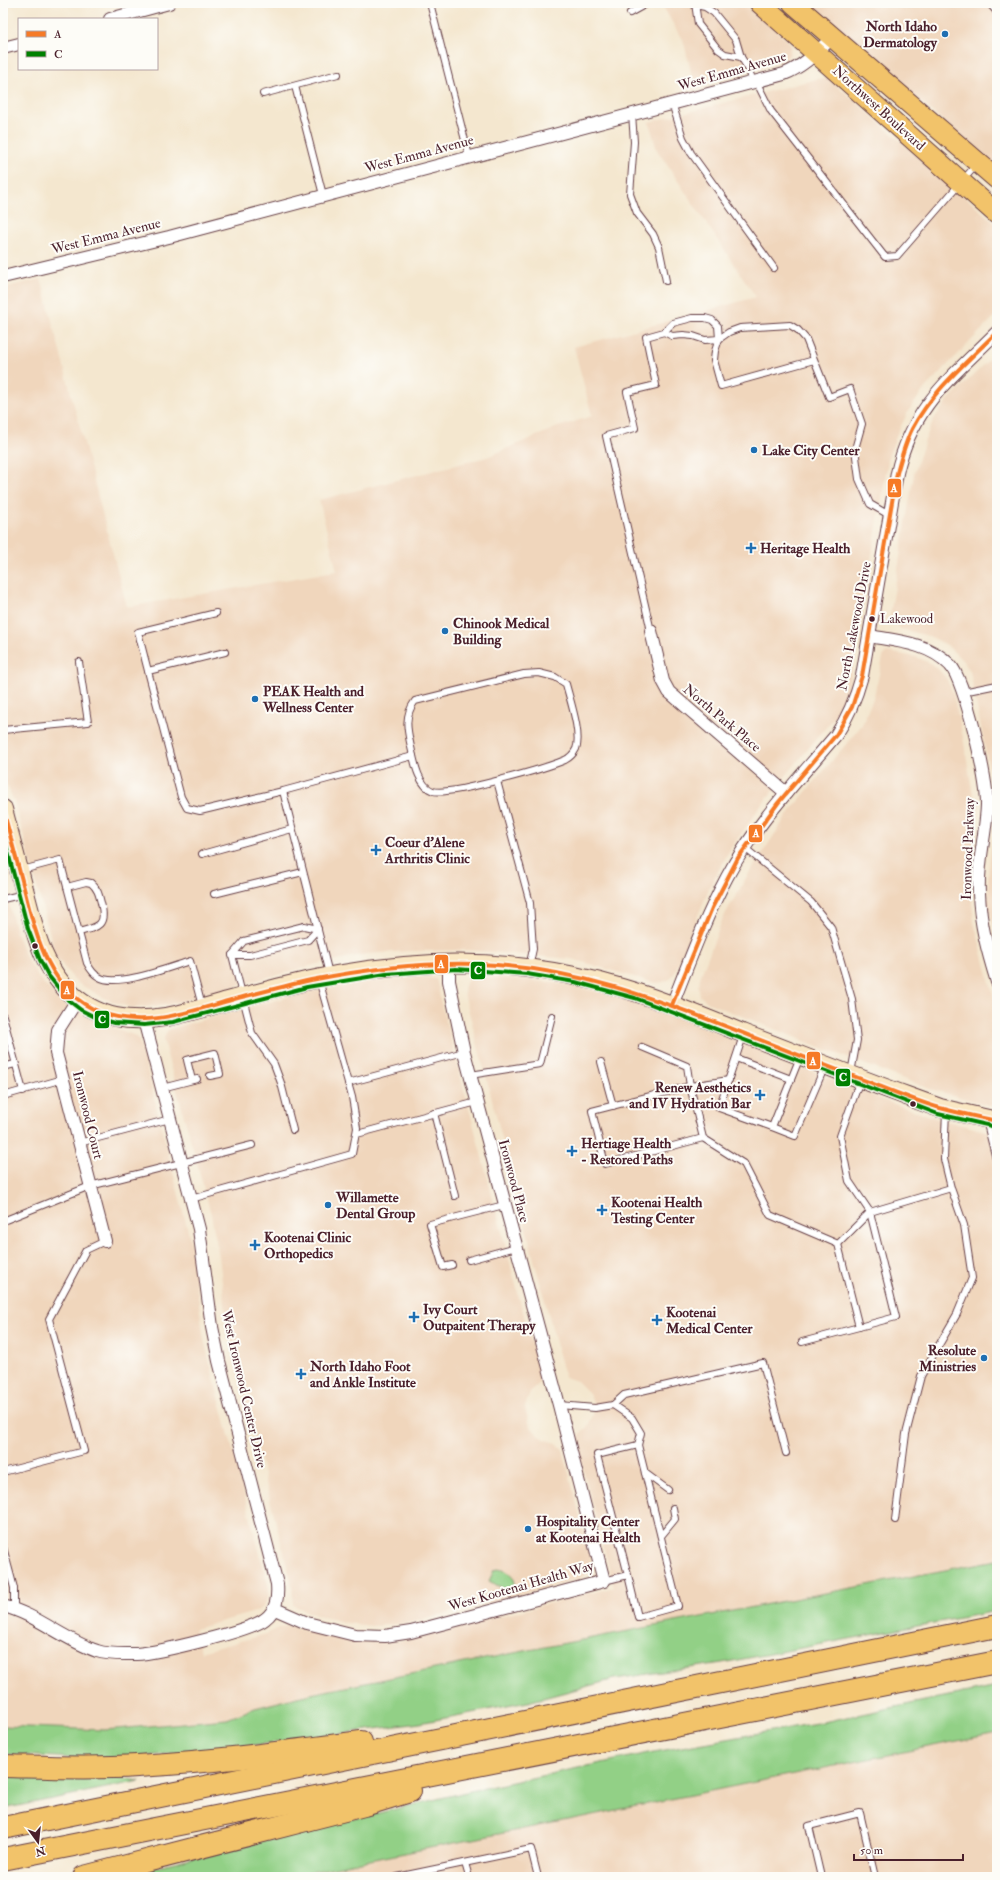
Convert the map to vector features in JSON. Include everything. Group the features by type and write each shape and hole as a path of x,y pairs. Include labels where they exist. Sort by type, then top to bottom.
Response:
{"highway":[{"path":"3,1828 997,1626"},
{"path":"3,1858 997,1662"},
{"path":"3,1766 71,1768 189,1763 350,1743 568,1713"},
{"path":"84,1877 364,1805 523,1756"}],"main road":[{"name":"Northwest Boulevard","path":"760,3 997,214"},
{"name":"Northwest Boulevard","path":"793,3 832,38 979,162 997,180"}],"street":[{"path":"114,18 169,3"},
{"name":"West Emma Avenue","path":"3,277 163,238 784,74 796,69 832,38"},
{"path":"3,48 18,44"},
{"name":"North Lakewood Drive","path":"672,1005 700,934 727,876 753,835 836,734 847,718 854,702 862,676 900,458 906,441 921,412 936,392 997,332"},
{"name":"North Park Place","path":"651,631 663,680 670,692 786,793"},
{"name":"Ironwood Parkway","path":"869,636 914,645 932,651 952,666 960,680 992,803 979,892 981,916 993,950 997,982"},
{"path":"3,809 42,952 67,992 77,1000 98,1011 114,1016 144,1020 172,1016 324,977 364,970 449,963 529,969 580,977 622,988 672,1005 826,1065 946,1109 991,1120"},
{"name":"Ironwood Place","path":"449,963 449,981 464,1052 559,1405"},
{"name":"Ironwood Court","path":"77,1000 58,1030 56,1053 105,1241"},
{"name":"West Ironwood Center Drive","path":"144,1020 203,1250 212,1328 219,1361 277,1584 275,1610"},
{"name":"West Kootenai Health Way","path":"275,1610 307,1623 355,1635 385,1636 411,1632 604,1581 559,1405"},
{"path":"9,1608 97,1651 137,1654 196,1642 257,1624 266,1619 275,1610"}],"lane":[{"path":"430,3 469,156"},
{"path":"630,14 648,3"},
{"path":"989,3 997,12"},
{"path":"741,57 725,54 718,49 698,24 695,4 705,7 714,13 736,40 741,57 771,111 885,257 897,256 979,162"},
{"path":"263,94 338,74"},
{"path":"295,86 323,195"},
{"path":"672,104 683,138 691,153 774,268"},
{"path":"632,114 634,142 630,194 638,213 653,234 659,247 666,282"},
{"path":"651,631 606,436 635,428 627,392 656,385 646,337 664,332 673,323 692,318 705,318 712,320 718,326 719,339 714,360 721,386 814,360"},
{"path":"664,332 672,336 683,334 704,340 719,339 729,332 740,328 790,325 798,330 806,339 829,397 850,389 862,424 855,449 859,479 870,504 890,515"},
{"path":"216,613 138,632 181,796 187,808 200,811 413,756"},
{"path":"148,672 225,652"},
{"path":"3,730 88,722 79,662"},
{"path":"539,673 555,677 566,684 577,733 576,750 566,759 497,781 442,792 432,791 422,783 413,756 406,725 410,707 415,701 524,674 539,673"},
{"path":"963,692 997,684"},
{"path":"497,781 530,904 533,949 529,969"},
{"path":"191,1199 352,1154 358,1128 324,977 318,929 282,791"},
{"path":"202,854 292,829"},
{"path":"745,848 811,902 831,927 852,999 856,1040 856,1076 840,1136 849,1181 870,1212 896,1318 802,1342"},
{"path":"19,870 60,860 87,963 93,973 100,978 112,982 190,961 202,1008"},
{"path":"214,894 303,872"},
{"path":"67,887 86,882 91,883 99,893 104,915 99,925 79,932"},
{"path":"3,899 26,893"},
{"path":"232,955 244,941 304,926 318,929"},
{"path":"232,955 250,955 308,940 318,929"},
{"path":"232,955 252,1033 274,1064 293,1130"},
{"path":"3,1016 23,1091"},
{"path":"470,1075 540,1064 552,1016"},
{"path":"744,1033 719,1108 795,1136 826,1065"},
{"path":"642,1047 687,1066 690,1086 703,1138 744,1164 770,1215 838,1244"},
{"path":"348,1083 464,1052"},
{"path":"162,1088 194,1080 187,1060 215,1053 220,1074 210,1076"},
{"path":"772,1127 800,1055"},
{"path":"736,1058 791,1079"},
{"path":"601,1062 613,1106"},
{"path":"3,1067 15,1064"},
{"path":"3,1096 63,1079"},
{"path":"703,1138 605,1164 592,1111 690,1086 729,1080"},
{"path":"356,1134 477,1102"},
{"path":"895,1520 906,1434 921,1376 957,1314 972,1278 964,1225 951,1188 944,1159 946,1109"},
{"path":"434,1113 455,1196"},
{"path":"79,1143 170,1119"},
{"path":"991,1120 997,1162"},
{"path":"3,1221 90,1186 252,1145"},
{"path":"838,1244 870,1212 951,1188"},
{"path":"452,1265 443,1267 430,1224 504,1205"},
{"path":"3,1472 84,1451 49,1319 86,1250 105,1241"},
{"path":"838,1244 859,1328"},
{"path":"469,1260 516,1247"},
{"path":"559,1405 595,1408 613,1405 624,1395 763,1363 786,1453"},
{"path":"613,1405 632,1418 641,1433 638,1445 678,1606 638,1617 597,1455 638,1445"},
{"path":"645,1473 668,1490"},
{"path":"661,1536 675,1519 673,1508"},
{"path":"3,1547 14,1588 9,1608"},
{"path":"604,1581 628,1575"},
{"path":"821,1877 809,1826 860,1813 875,1877"},
{"path":"397,1877 531,1849 538,1877"},
{"path":"465,1863 468,1877"}],"shaded area":[{"path":"661,3 745,3 788,41 791,45 789,55 784,60 694,84 684,43"},
{"path":"807,3 997,3 997,168"},
{"path":"828,78 997,225 997,314 925,388 909,410 897,434 889,455 849,688 837,714 759,808 731,848 710,886 674,974 670,979 655,983 572,959 467,950 409,951 366,954 317,964 166,1005 132,1008 106,999 76,982 56,957 14,801 3,777 3,288 41,279 127,607 337,571 319,500 487,457 558,427 592,416 574,347 756,297 657,150 649,122 817,79"},
{"path":"997,352 997,939 987,904 993,831 991,780 970,671 964,662 947,645 929,636 900,629 892,622 890,616 914,474 925,440 934,419 947,401"},
{"path":"888,652 916,657 930,663 946,678 953,693 963,737 973,795 975,842 972,904 974,922 997,1009 997,1107 930,1089 709,1003 700,996 698,986 701,975 723,918 746,878 790,811 862,725 874,696 883,658 885,653"},
{"name":"Kootenai Medical Center","path":"3,880 17,936 27,959 38,977 69,1007 92,1020 133,1035 138,1039 141,1046 190,1239 204,1340 269,1589 268,1598 263,1607 258,1611 195,1629 201,1652 266,1634 286,1625 333,1637 362,1641 389,1642 415,1638 614,1587 577,1445 580,1435 588,1426 593,1415 593,1403 589,1393 577,1381 565,1377 464,993 465,984 470,978 474,977 531,980 569,985 618,997 672,1015 894,1104 942,1120 997,1134 997,1560 514,1653 306,1695 255,1708 227,1719 105,1730 3,1726"},
{"path":"422,977 436,979 540,1376 540,1381 530,1392 525,1407 530,1426 537,1434 546,1440 556,1443 563,1449 591,1566 589,1571 579,1579 410,1623 372,1626 347,1623 316,1615 293,1605 292,1586 229,1337 219,1256 211,1214 163,1040 168,1030 172,1028 300,994 360,983"},
{"path":"997,1733 997,1877 293,1877 311,1872"}],"green space":[{"path":"997,1560 997,1611 722,1663 615,1679 528,1702 420,1723 262,1744 109,1760 3,1754 3,1726 105,1730 227,1719 255,1708 306,1695 514,1653"},
{"path":"497,1569 506,1571 513,1577 515,1583 510,1592 489,1581 494,1570"},
{"path":"997,1686 997,1733 311,1872 293,1877 112,1877 466,1792 648,1753 828,1721"},
{"path":"3,1774 111,1776 140,1781 3,1809"}],"transit line":[{"name":"A","path":"672,1005 712,908 738,858 778,803 836,735 852,707 862,676 897,473 905,445 912,429 920,415 940,390 997,332"},
{"name":"A","path":"3,809 34,925 47,960 57,977 68,991 83,1003 100,1012 116,1017 133,1019 166,1017 311,980 395,967 437,964 479,964 515,967 582,978 646,997 710,1020 904,1096 947,1110 997,1121"},
{"name":"C","path":"3,833 28,929 40,960 48,975 68,1000 81,1010 97,1018 114,1023 144,1025 173,1022 307,987 386,974 456,969 527,974 575,982 635,998 938,1114 996,1127"}],"place":[{"name":"North Idaho Dermatology","path":"945,34"},
{"name":"Lake City Center","path":"754,450"},
{"name":"Heritage Health","path":"751,548"},
{"name":"Lakewood","path":"872,619"},
{"name":"Chinook Medical Building","path":"445,631"},
{"name":"PEAK Health and Wellness Center","path":"255,699"},
{"name":"Coeur d'Alene Arthritis Clinic","path":"376,850"},
{"name":"Renew Aesthetics and IV Hydration Bar","path":"760,1095"},
{"name":"Hertiage Health - Restored Paths","path":"572,1151"},
{"name":"Willamette Dental Group","path":"328,1205"},
{"name":"Kootenai Health Testing Center","path":"602,1210"},
{"name":"Kootenai Clinic Orthopedics","path":"255,1245"},
{"name":"Ivy Court Outpaitent Therapy","path":"414,1317"},
{"name":"Kootenai Medical Center","path":"657,1320"},
{"name":"Resolute Ministries","path":"984,1358"},
{"name":"North Idaho Foot and Ankle Institute","path":"301,1374"},
{"name":"Hospitality Center at Kootenai Health","path":"528,1529"}]}
